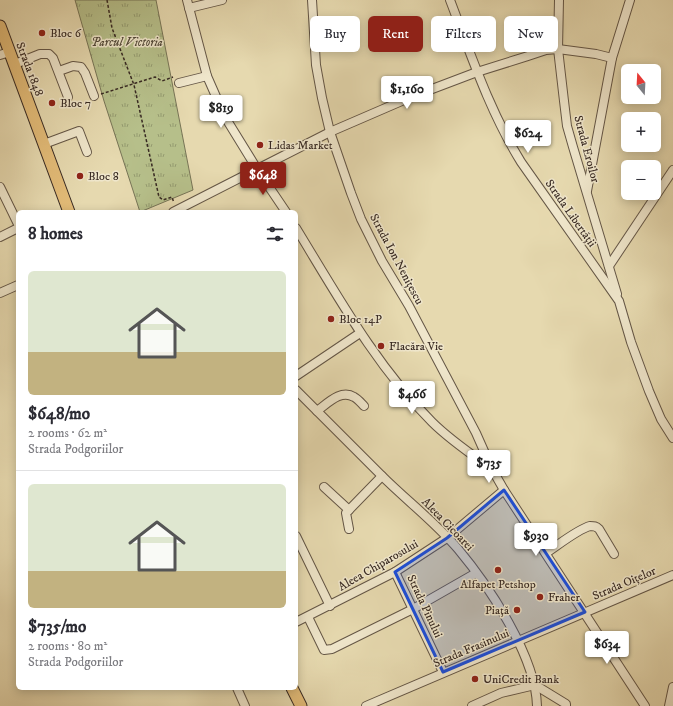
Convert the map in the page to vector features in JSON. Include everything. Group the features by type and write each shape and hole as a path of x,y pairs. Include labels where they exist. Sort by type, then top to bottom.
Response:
{"main road":[{"name":"Strada 1848","path":"0,26 5,54 15,64 68,210"},
{"path":"293,690 301,706"}],"street":[{"path":"222,0 188,4 207,76 225,117 285,210"},
{"name":"Strada Ion Nenițescu","path":"312,0 316,65 322,98 330,132 344,175 361,219 382,260 409,306 476,433 492,469 504,490 645,706"},
{"name":"Strada Libertății","path":"450,0 477,72 506,138 525,168 619,301 648,391 661,418 673,438"},
{"name":"Strada Eroilor","path":"559,0 558,49 568,126 619,301"},
{"path":"587,194 612,58 630,0"},
{"path":"558,49 612,58"},
{"path":"177,210 330,132 411,97 477,72 544,52"},
{"path":"15,64 40,54 49,54 53,58 59,71 68,97"},
{"path":"59,71 73,66 81,67 94,96"},
{"path":"179,83 207,76"},
{"path":"44,144 79,131 87,152"},
{"path":"609,266 673,170"},
{"path":"0,187 16,220"},
{"path":"0,237 16,229"},
{"path":"298,231 360,332 404,391 432,422 492,469"},
{"path":"0,294 16,286"},
{"path":"298,375 360,332"},
{"name":"Aleea Cicoarei","path":"298,392 458,549 489,590 518,641 533,678 537,706"},
{"path":"317,411 344,394 354,397 364,406"},
{"path":"349,529 346,513 382,476"},
{"path":"324,487 349,510"},
{"name":"Aleea Chiparosului","path":"298,621 395,572 447,538 504,490"},
{"path":"546,553 579,532 592,526 596,526 614,554"},
{"path":"298,540 330,606"},
{"name":"Strada Pinului","path":"395,572 443,672"},
{"path":"308,617 324,650 332,649 413,609 476,573"},
{"name":"Strada Oițelor","path":"585,612 673,575"},
{"name":"Strada Frasinului","path":"366,706 585,612"},
{"path":"472,706 501,693 535,685 566,704 566,706"},
{"path":"669,706 673,687"},
{"path":"238,690 245,706"}],"path":[{"path":"107,0 112,28 134,85 159,197 163,200 172,197 175,210"},
{"path":"94,96 134,85 155,77 162,81 176,76 179,83"}],"highlighted area":[{"path":"504,490 585,612 443,672 395,572 447,538"}],"green space":[{"name":"Parcul Victoria","path":"75,0 156,0 193,190 145,210 139,210 104,101"}],"place":[{"name":"Bloc 6","path":"42,33"},
{"name":"Bloc 7","path":"52,103"},
{"name":"Lidas Market","path":"260,145"},
{"name":"Bloc 8","path":"80,176"},
{"name":"Bloc 14P","path":"331,319"},
{"name":"Flacăra Vie","path":"381,346"},
{"name":"Alfapet Petshop","path":"498,570"},
{"name":"Fraher","path":"540,597"},
{"name":"Piață","path":"517,610"},
{"name":"UniCredit Bank","path":"475,679"}]}
